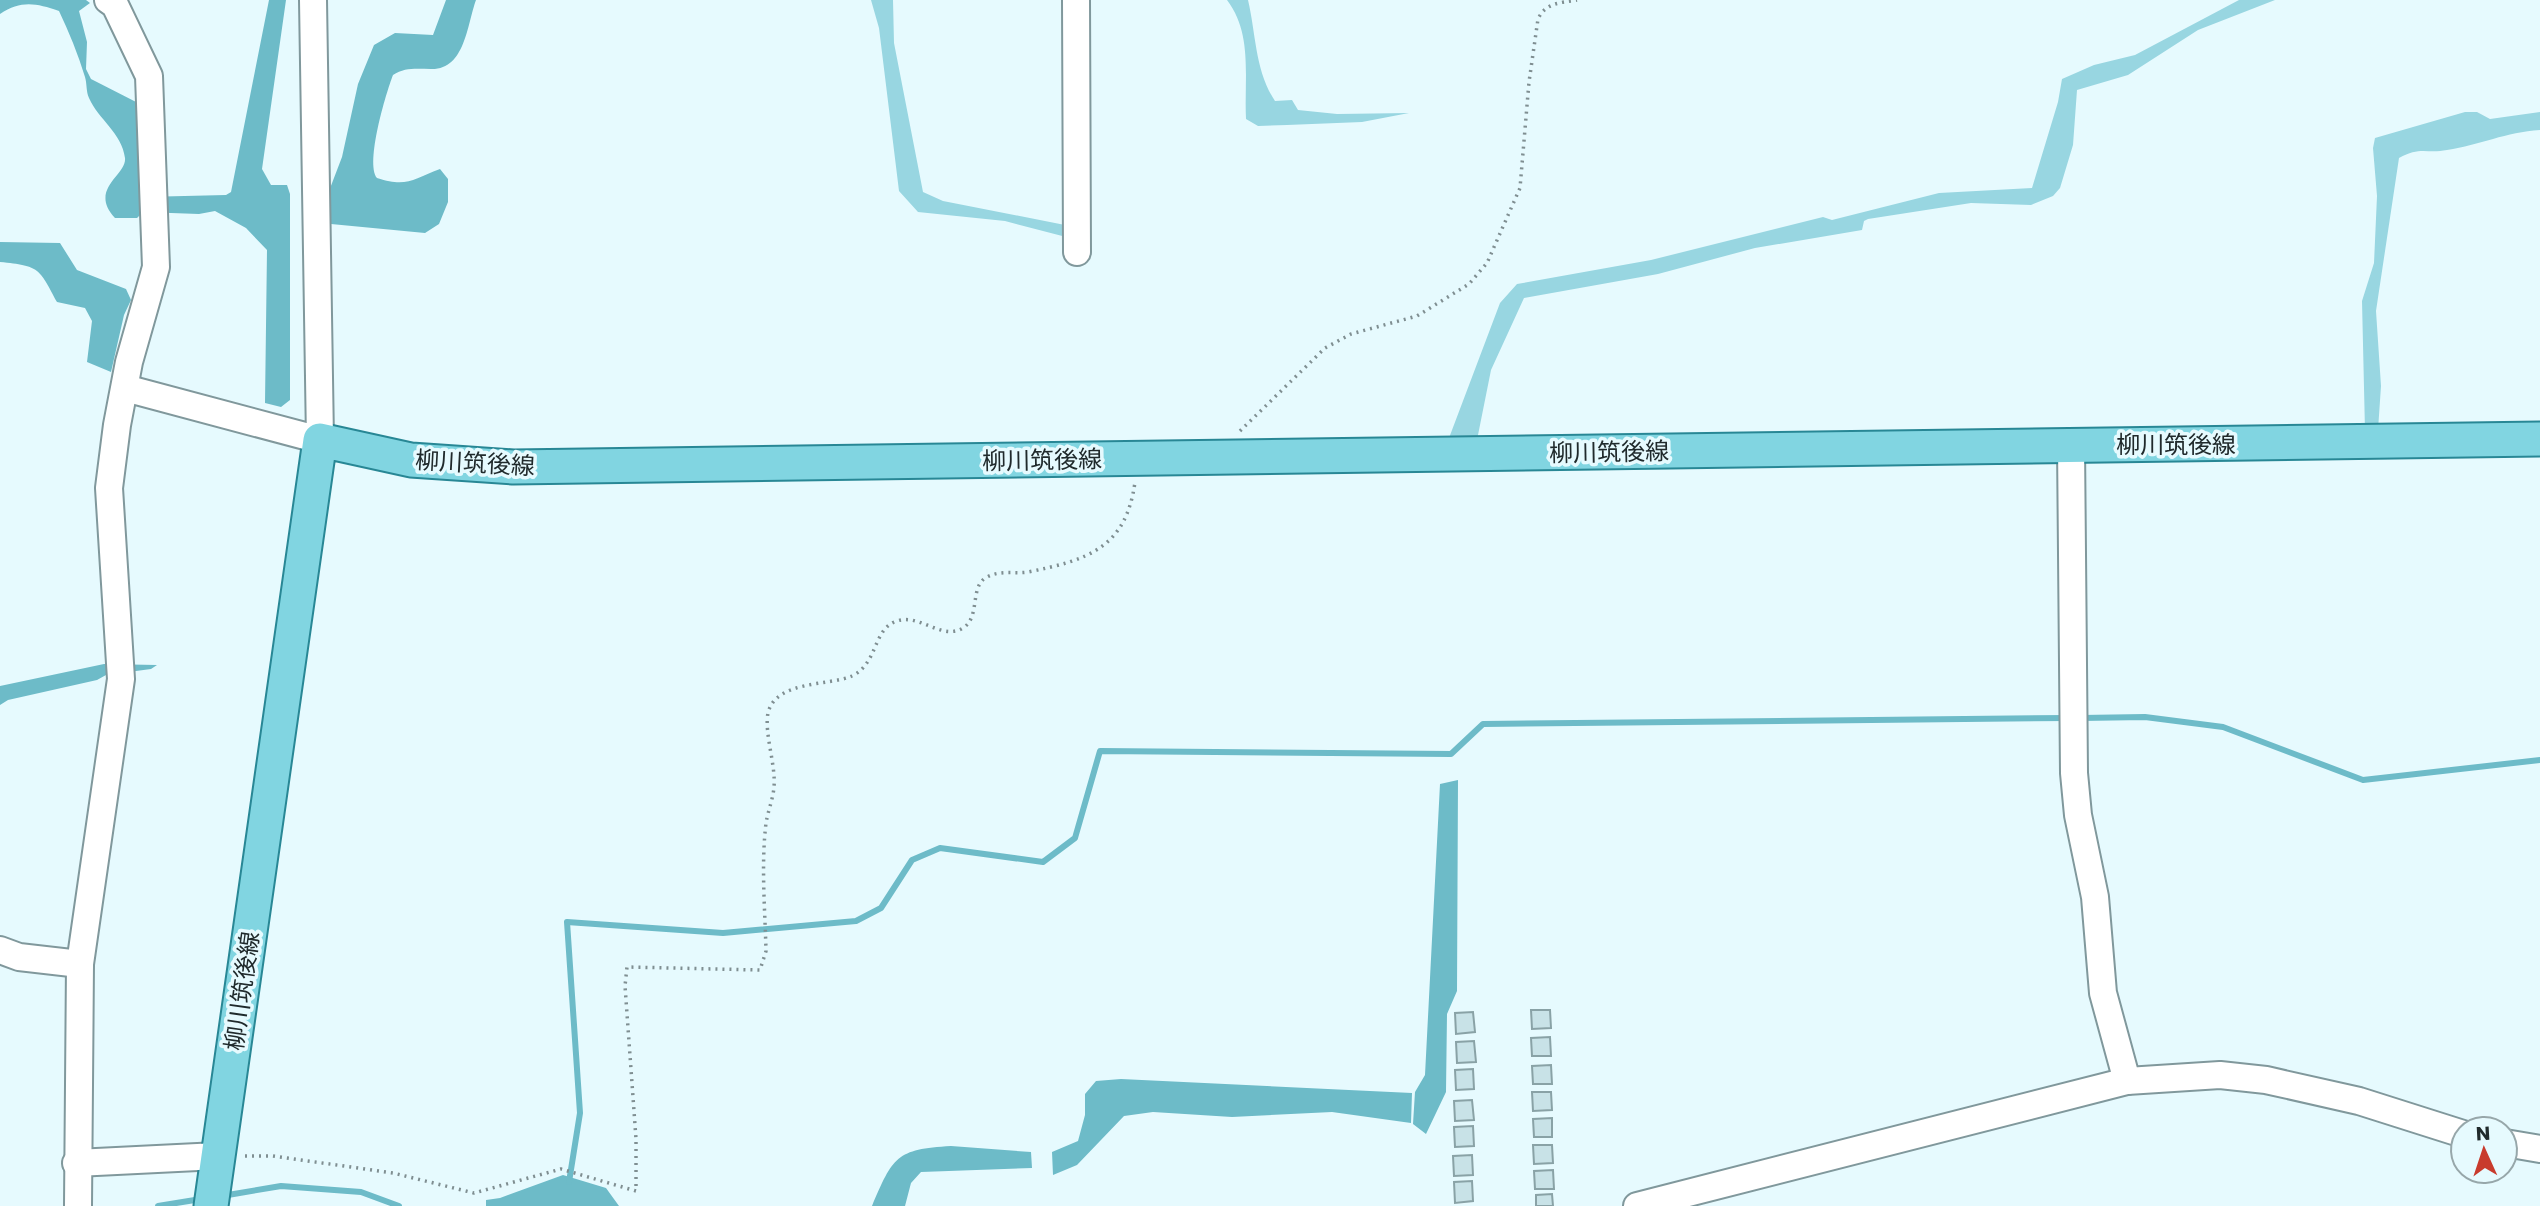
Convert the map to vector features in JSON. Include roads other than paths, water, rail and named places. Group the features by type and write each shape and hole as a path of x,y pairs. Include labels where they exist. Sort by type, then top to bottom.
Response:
{"main road":[{"name":"柳川筑後線","path":"215,1181 320,440 411,460 528,467 2540,439"}],"street":[{"path":"77,1201 80,964 121,679 109,488 125,388 156,267 149,76 115,5 108,0"},
{"path":"125,388 320,440 313,0"},
{"path":"1076,0 1077,251"},
{"path":"2071,444 2075,784 2078,815 2095,897 2103,993 2127,1081"},
{"path":"0,950 19,957 80,964"},
{"path":"1637,1206 2127,1081 2220,1075 2266,1080 2359,1101 2449,1130"},
{"path":"2519,1145 2540,1149"},
{"path":"76,1163 215,1181"}],"waterway":[{"path":"2081,718 2145,717 2223,727 2363,780 2540,760"},
{"path":"569,1182 580,1113 567,922 723,933 856,921 881,908 912,860 940,848 1043,862 1075,838 1100,751 1451,754 1483,724 2067,718"},
{"path":"222,1196 281,1186 361,1192 399,1206"},
{"path":"158,1206 201,1199"}]}
